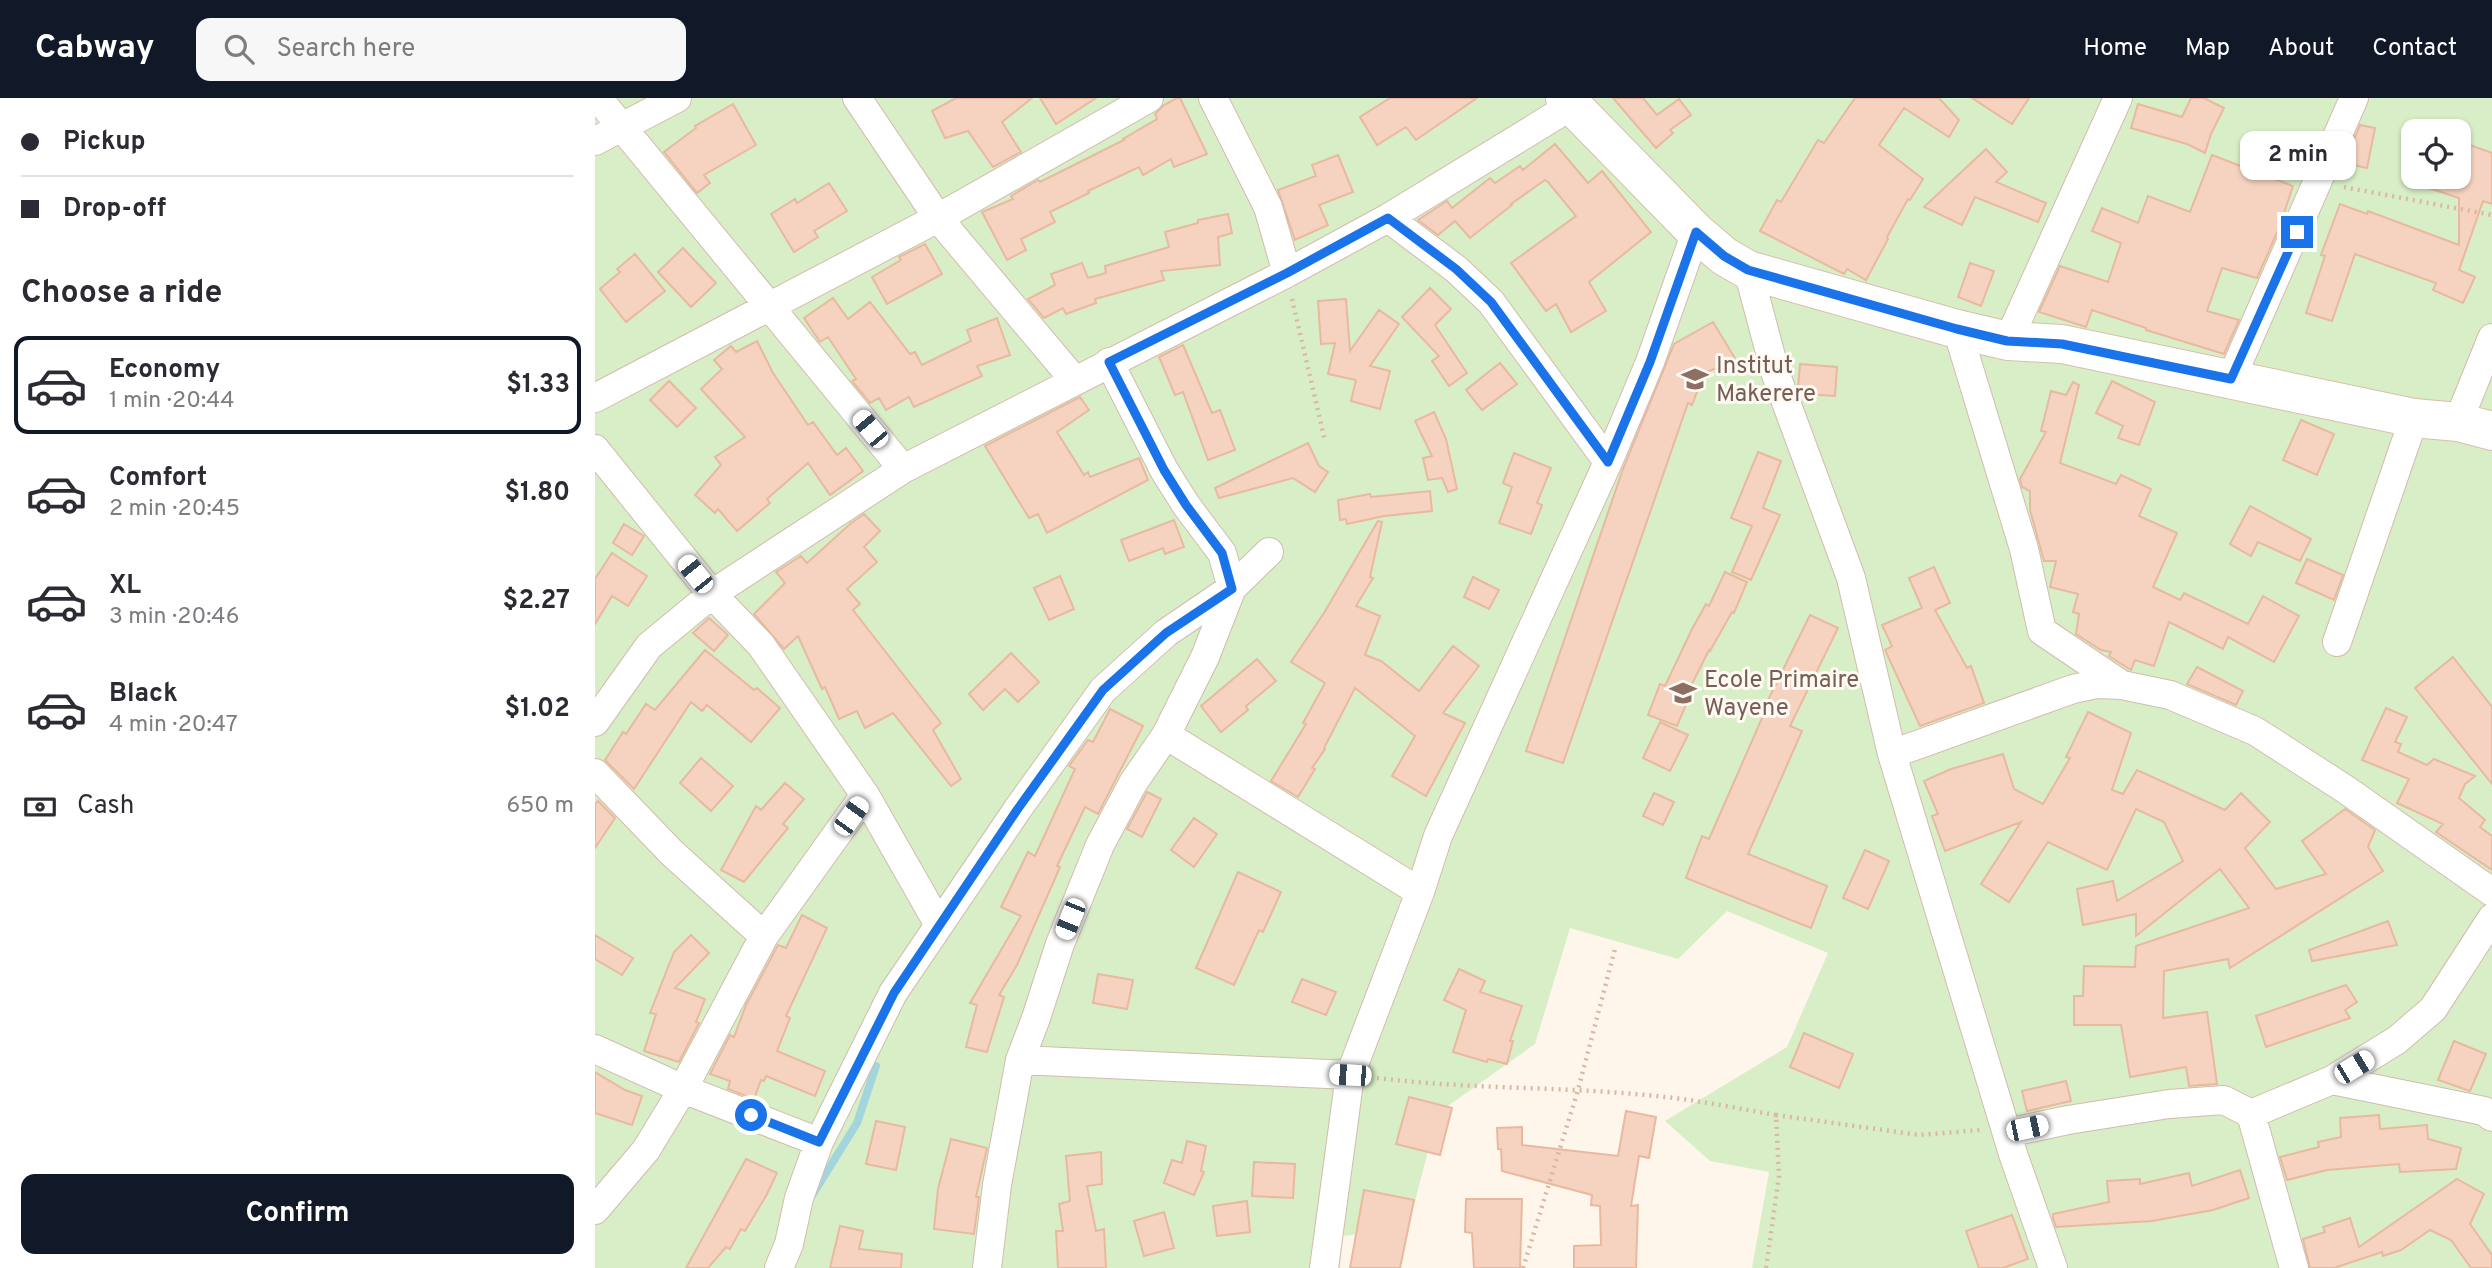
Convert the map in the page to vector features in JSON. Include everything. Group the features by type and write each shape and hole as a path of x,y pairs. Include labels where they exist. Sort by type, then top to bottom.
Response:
{"street":[{"path":"598,98 903,469"},
{"path":"595,141 677,98"},
{"path":"857,98 938,218 1075,381"},
{"path":"595,398 938,218 1149,98"},
{"path":"1213,98 1268,207 1287,273"},
{"path":"2007,341 2118,98"},
{"path":"2231,379 2354,98"},
{"path":"595,722 649,646 712,594 903,469 1287,273 1388,218 1571,101 1696,232 1724,256 1748,270 1957,329 2007,341 2062,344 2414,418 2475,427 2492,338"},
{"path":"1388,218 1456,269 1491,302 1608,462"},
{"path":"1324,1268 1350,1075 1420,892 1438,836 1608,462 1650,362 1696,232"},
{"path":"1748,270 1776,375 1851,578 1892,754 2007,1133 2053,1268"},
{"path":"1957,329 2024,549 2042,631 2122,685"},
{"path":"987,1268 997,1185 1020,1060 1037,1018 1060,944 1100,845 1133,783 1166,735 1205,657 1232,589 1222,553 1164,470 1109,362"},
{"path":"2337,642 2414,418"},
{"path":"595,449 712,594 761,645 865,795 939,925"},
{"path":"784,1256 799,1198 819,1142 894,993 1017,810 1103,690 1166,633 1232,589 1269,552"},
{"path":"1892,754 2073,689 2096,684 2122,685 2170,695 2255,731 2492,892"},
{"path":"1166,735 1420,892"},
{"path":"595,773 672,853 764,936"},
{"path":"595,1210 646,1150 683,1089 764,936 865,795"},
{"path":"2251,1114 2332,1080 2397,1041 2433,1009 2492,918"},
{"path":"595,1049 683,1089 819,1142"},
{"path":"1020,1060 1350,1075"},
{"path":"2332,1080 2484,1111 2492,1117"},
{"path":"2007,1133 2068,1120 2183,1103 2224,1100 2251,1114 2294,1268"}],"path":[{"path":"2319,183 2492,215"},
{"path":"1287,273 1325,441"},
{"path":"1523,1268 1578,1090 1615,949"},
{"path":"1350,1075 1411,1082 1667,1097 1919,1135 1982,1130 2007,1133"},
{"path":"1766,1268 1779,1176 1776,1115"}],"green space":[{"path":"595,98 2492,98 2492,1268 1752,1268 1769,1172 1710,1161 1665,1121 1787,1047 1828,953 1727,911 1678,959 1570,928 1535,1044 1438,1113 1408,1228 1343,1236 1340,1268 595,1268"}],"building":[{"path":"956,98 1032,98 1002,122 1021,152 993,167 968,131 945,138 932,111"},
{"path":"1040,98 1096,98 1056,124"},
{"path":"1180,98 1207,154 1174,167 1171,159 1143,175 1139,167 1088,191 1089,193 1050,212 1055,222 1021,239 1026,250 1007,260 982,212 1013,199 1011,196 1038,180 1040,182 1124,140 1157,119 1155,114"},
{"path":"1390,98 1477,98 1416,140 1406,127 1377,145 1360,117"},
{"path":"1613,98 1643,98 1657,115 1679,99 1691,115 1670,130 1673,133 1656,148"},
{"path":"1855,98 1939,98 1959,120 1949,137 1904,108 1879,145 1923,179 1910,200 1908,199 1866,280 1847,269 1844,274 1760,231 1777,200 1781,202 1818,140 1824,143"},
{"path":"1972,98 2029,98 2012,124"},
{"path":"2191,98 2204,98 2224,108 2205,153 2187,144 2131,128 2138,104 2182,117"},
{"path":"733,104 756,145 704,175 710,183 697,193 664,152 696,128 695,126"},
{"path":"2360,125 2375,128 2367,168 2344,163"},
{"path":"1555,144 1588,183 1602,171 1651,232 1589,282 1606,311 1571,332 1556,304 1546,311 1511,263 1576,216 1548,182 1545,180 1511,204 1470,238 1455,221 1438,235 1418,220 1447,201 1452,208 1490,178 1495,183 1520,166 1523,170"},
{"path":"2471,145 2492,153 2492,204 2483,201 2459,270 2475,277 2463,303 2433,290 2436,283 2355,254 2332,321 2306,313 2325,256 2321,255 2340,204 2367,214 2368,211 2459,245 2459,198 2432,189 2471,189"},
{"path":"1986,149 2007,172 1996,182 2046,203 2038,222 1975,197 1962,225 1924,207"},
{"path":"1338,155 1353,192 1319,205 1328,225 1295,240 1278,190 1316,176 1312,165"},
{"path":"2212,155 2293,186 2279,228 2257,278 2222,268 2207,311 2239,320 2224,354 2092,310 2086,327 2039,312 2060,266 2108,282 2121,243 2092,231 2102,208 2138,223 2148,196 2190,212"},
{"path":"829,183 847,211 814,231 818,237 794,252 771,214 795,199 797,203"},
{"path":"1228,214 1232,233 1218,237 1220,265 1161,271 1164,280 1095,299 1096,303 1066,314 1063,308 1044,318 1028,299 1055,285 1051,274 1082,263 1088,278 1106,273 1105,266 1169,247 1165,232 1198,223 1198,220"},
{"path":"925,244 942,274 887,304 872,277 901,260 899,257"},
{"path":"683,248 716,283 691,307 658,272"},
{"path":"635,254 665,291 626,322 600,289 620,272 617,269"},
{"path":"1970,263 1994,271 1981,306 1958,297"},
{"path":"1430,288 1451,309 1435,325 1467,373 1449,386 1432,361 1439,356 1402,317"},
{"path":"833,298 848,319 870,302 910,354 915,352 922,365 971,341 967,330 997,318 1010,355 977,366 982,376 914,407 909,397 886,410 879,398 870,403 852,381 856,379 828,337 820,342 804,318"},
{"path":"1346,299 1350,351 1379,310 1399,324 1370,366 1390,371 1380,409 1351,401 1356,380 1328,374 1335,343 1321,344 1318,301"},
{"path":"1713,322 1736,360 1704,373 1692,405 1688,403 1563,763 1526,751 1623,469 1674,344"},
{"path":"757,341 773,373 808,425 813,422 837,455 846,448 863,471 830,495 808,463 767,499 770,503 737,531 718,509 715,513 695,495 721,465 715,457 745,437 701,389 722,369 714,360 731,346 736,352"},
{"path":"1183,345 1212,413 1220,410 1235,450 1208,460 1183,392 1175,395 1159,357"},
{"path":"1500,363 1517,384 1482,410 1466,390"},
{"path":"1800,364 1837,367 1835,396 1801,394 1798,388"},
{"path":"669,381 696,408 677,427 650,400"},
{"path":"2112,381 2155,402 2139,445 2118,438 2123,426 2096,413"},
{"path":"2073,382 2079,385 2060,463 2116,484 2121,475 2151,489 2139,516 2177,533 2153,587 2180,600 2184,593 2248,624 2263,596 2299,616 2274,662 2228,637 2223,649 2169,622 2154,666 2135,660 2131,670 2109,656 2111,652 2101,650 2076,634 2079,614 2073,612 2078,594 2050,587 2056,561 2044,561 2030,510 2030,491 2022,487 2020,479 2046,432 2041,431 2051,391 2066,395"},
{"path":"1080,397 1089,410 1057,432 1084,475 1088,472 1090,477 1139,458 1148,480 1047,533 1038,514 1029,518 985,446"},
{"path":"1434,412 1446,439 1457,489 1448,492 1442,478 1428,480 1423,458 1432,456 1415,421"},
{"path":"2301,420 2334,434 2317,475 2283,460"},
{"path":"1308,443 1319,466 1328,472 1315,492 1293,478 1219,498 1215,488"},
{"path":"1758,452 1781,461 1763,508 1780,515 1751,580 1732,572 1752,526 1731,518"},
{"path":"1514,453 1551,468 1537,503 1542,505 1531,534 1499,523 1512,487 1503,483"},
{"path":"1430,491 1432,511 1384,516 1347,524 1346,519 1340,520 1338,500 1370,494 1371,497"},
{"path":"2250,506 2311,539 2300,561 2258,542 2251,556 2230,544"},
{"path":"864,514 880,531 864,547 877,562 847,589 860,604 853,610 941,723 933,730 961,779 951,786 893,713 865,728 857,711 839,719 798,636 784,649 754,614 785,583 776,572 801,556 807,563"},
{"path":"1174,520 1184,547 1165,554 1163,548 1129,561 1121,540"},
{"path":"1378,521 1382,522 1370,577 1373,578 1356,606 1380,616 1365,655 1381,661 1419,691 1453,646 1479,666 1443,713 1465,723 1426,796 1392,776 1415,736 1355,688 1298,797 1271,781 1306,724 1303,723 1325,683 1291,662 1324,613"},
{"path":"624,524 644,536 632,555 613,543"},
{"path":"612,553 647,576 628,606 612,596 595,624 595,579"},
{"path":"2307,559 2343,575 2334,600 2296,583"},
{"path":"1934,567 1950,603 1935,610 1967,668 1971,666 1984,703 1920,726 1885,650 1892,646 1882,625 1922,608 1909,578"},
{"path":"1725,572 1747,582 1734,613 1732,612 1709,650 1687,694 1690,695 1677,726 1648,715 1660,684 1665,686 1692,629 1706,604 1709,606"},
{"path":"1060,576 1074,609 1049,620 1034,588"},
{"path":"1473,577 1499,590 1489,609 1464,597"},
{"path":"1810,615 1838,628 1790,726 1802,731 1748,854 1827,886 1811,928 1686,878 1702,836 1709,839 1766,709 1764,708"},
{"path":"709,618 728,635 714,651 693,633"},
{"path":"705,650 780,708 751,742 707,705 702,711 691,702 634,789 605,760 646,704 655,710"},
{"path":"1011,653 1039,682 1018,702 1005,689 983,710 969,694"},
{"path":"2453,657 2492,707 2492,784 2415,688"},
{"path":"1257,659 1276,681 1246,706 1248,710 1221,732 1201,706"},
{"path":"2197,667 2243,691 2236,705 2187,684"},
{"path":"2386,708 2407,717 2395,742 2401,744 2398,752 2427,765 2434,759 2475,776 2465,784 2459,798 2485,820 2480,827 2492,836 2492,870 2436,832 2443,824 2397,803 2409,779 2362,760"},
{"path":"1110,709 1143,726 1098,814 1085,807 1057,866 1060,867 1017,965 999,995 1004,997 987,1052 966,1047 977,1005 970,1003 1021,916 1001,907 1028,852 1035,856 1075,769 1069,766 1088,740 1093,742"},
{"path":"2088,712 2131,733 2112,790 2123,794 2137,770 2225,810 2241,793 2270,822 2245,848 2276,889 2326,874 2302,841 2345,809 2375,830 2368,847 2383,871 2230,968 2228,959 2164,971 2163,1018 2207,1012 2217,1084 2189,1086 2186,1067 2130,1077 2121,1025 2074,1025 2074,996 2083,996 2084,966 2135,967 2136,946 2249,908 2220,869 2136,936 2136,914 2083,925 2077,889 2113,881 2117,901 2183,861 2164,822 2136,809 2107,870 2048,842 2009,902 1981,884 2021,822 1945,851 1932,816 1938,814 1924,781 1951,769 2003,754 2014,789 2043,804 2070,758 2066,757"},
{"path":"1660,722 1688,735 1670,771 1643,758"},
{"path":"701,758 733,786 711,811 680,783"},
{"path":"785,783 804,799 783,824 788,828 744,882 721,870 756,806 761,810"},
{"path":"1147,792 1161,799 1142,837 1127,829"},
{"path":"1654,793 1674,802 1663,825 1643,816"},
{"path":"598,801 615,818 595,848 595,804"},
{"path":"1194,818 1217,834 1194,867 1171,850"},
{"path":"1865,850 1889,861 1868,909 1843,898"},
{"path":"1238,872 1281,892 1263,932 1259,930 1234,985 1196,968"},
{"path":"802,915 827,928 786,1016 790,1018 777,1051 825,1071 815,1096 766,1076 764,1081 761,1080 754,1099 728,1089 730,1081 710,1074 730,1035 734,1037 746,1005 778,945 786,948"},
{"path":"2388,921 2397,945 2312,961 2309,950"},
{"path":"595,935 633,958 622,975 595,959"},
{"path":"691,935 709,953 675,988 705,999 696,1022 699,1023 679,1062 644,1051 656,1014 650,1013 674,952"},
{"path":"1459,969 1485,981 1480,992 1522,1006 1510,1041 1513,1041 1507,1064 1488,1059 1487,1062 1453,1052 1466,1010 1444,1000"},
{"path":"1098,974 1133,980 1127,1009 1093,1003"},
{"path":"1302,979 1336,992 1326,1015 1292,1002"},
{"path":"2346,985 2357,1002 2345,1010 2350,1018 2266,1047 2256,1016"},
{"path":"1804,1033 1853,1054 1839,1088 1790,1067"},
{"path":"2454,1041 2486,1054 2470,1091 2438,1080"},
{"path":"595,1072 625,1090 642,1096 632,1125 595,1113"},
{"path":"2066,1081 2071,1101 2027,1111 2022,1091"},
{"path":"1409,1097 1452,1108 1440,1155 1396,1144"},
{"path":"1626,1111 1656,1117 1649,1158 1639,1156 1631,1206 1638,1205 1636,1268 1574,1268 1574,1246 1601,1245 1600,1206 1591,1205 1592,1195 1502,1171 1497,1128 1522,1127 1522,1145 1618,1156"},
{"path":"2379,1115 2380,1129 2427,1125 2428,1139 2461,1148 2456,1169 2400,1172 2399,1164 2327,1170 2287,1180 2280,1157 2319,1147 2318,1142 2341,1137 2340,1118"},
{"path":"876,1121 905,1127 896,1170 866,1164"},
{"path":"951,1139 987,1148 976,1197 979,1197 974,1234 934,1229 938,1189"},
{"path":"1187,1141 1206,1146 1201,1171 1204,1172 1194,1195 1164,1183 1172,1160 1182,1163"},
{"path":"1101,1152 1102,1184 1087,1186 1096,1231 1104,1229 1106,1268 1058,1268 1056,1231 1063,1231 1059,1204 1070,1201 1066,1156"},
{"path":"746,1159 777,1173 766,1196 745,1231 741,1229 730,1249 726,1247 708,1268 686,1268"},
{"path":"1254,1162 1295,1164 1293,1198 1252,1196"},
{"path":"2240,1170 2249,1198 2213,1210 2152,1221 2056,1227 2053,1218 2053,1214 2109,1202 2107,1181 2140,1179 2140,1184 2189,1173 2192,1186"},
{"path":"2457,1179 2484,1194 2470,1224 2492,1255 2492,1268 2471,1268 2451,1240 2430,1230 2401,1250 2383,1256 2382,1252 2334,1268 2310,1268 2303,1239 2325,1232 2323,1227 2350,1218 2359,1247"},
{"path":"1364,1190 1414,1200 1400,1268 1350,1268"},
{"path":"1466,1199 1522,1199 1520,1268 1474,1268 1472,1233 1465,1232"},
{"path":"1247,1201 1250,1232 1217,1236 1213,1206"},
{"path":"1164,1212 1174,1248 1144,1256 1134,1221"},
{"path":"2012,1215 2028,1259 2003,1268 1979,1268 1966,1231"},
{"path":"840,1226 863,1231 859,1249 902,1254 901,1268 830,1268"}],"waterway":[{"path":"813,1194 857,1123 876,1066"}],"place":[{"name":"Institut Makerere","path":"1695,379"},
{"name":"Ecole Primaire Wayene","path":"1683,693"}],"route":[{"path":"751,1115 819,1142 894,993 1017,810 1103,690 1166,633 1232,589 1222,553 1164,470 1109,362 1287,273 1388,218 1456,269 1491,302 1608,462 1650,362 1696,232 1724,256 1748,270 1957,329 2007,341 2062,344 2231,379 2297,232"}]}
